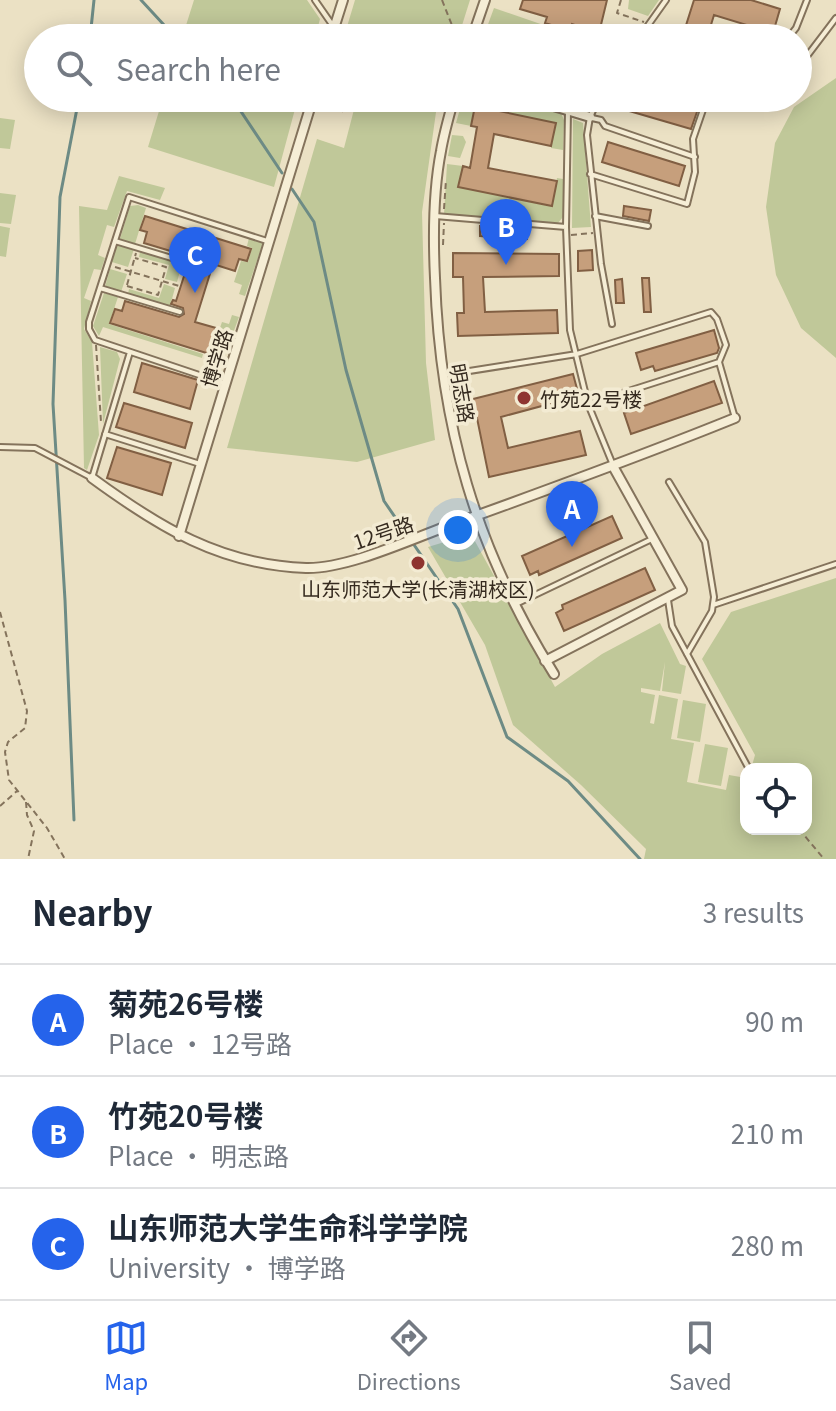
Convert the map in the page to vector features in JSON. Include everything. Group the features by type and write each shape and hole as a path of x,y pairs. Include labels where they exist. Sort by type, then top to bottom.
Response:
{"street":[{"path":"338,24 343,0"},
{"path":"477,24 485,0"},
{"name":"博学路","path":"179,536 309,112"},
{"name":"明志路","path":"450,112 440,153 437,335 461,470 476,516 514,605 554,674"},
{"path":"572,112 590,117"},
{"name":"12号路","path":"92,478 179,536 231,556 267,565 309,568 341,563 399,544 614,468 735,418"},
{"path":"545,661 682,590 614,468"}],"lane":[{"path":"315,0 329,24"},
{"path":"649,24 666,0"},
{"path":"798,24 807,0"},
{"path":"812,50 836,18"},
{"path":"568,112 566,235 570,330 588,404 614,468"},
{"path":"592,112 587,135 590,174 612,324"},
{"path":"590,174 687,204 694,186 696,157 693,139 702,112"},
{"path":"590,117 601,120 605,126 696,157"},
{"path":"224,383 95,340 89,322 107,264 129,197 269,242"},
{"path":"595,216 648,226"},
{"path":"439,217 566,227"},
{"path":"115,241 195,265"},
{"path":"100,288 180,312"},
{"path":"444,375 577,354 711,312 717,319 726,345 719,362 735,418"},
{"path":"0,447 35,448 92,478 130,352"},
{"path":"588,404 719,362"},
{"path":"105,434 200,464"},
{"path":"669,482 705,542 713,605 687,654"},
{"path":"514,605 653,539"},
{"path":"713,605 836,564"},
{"path":"668,597 672,626 746,763"}],"path":[{"path":"442,0 451,24"},
{"path":"621,0 617,13 649,24"},
{"path":"443,244 439,217 446,177"},
{"path":"566,235 598,233"},
{"path":"124,295 138,248"},
{"path":"127,286 158,295 166,267 135,258"},
{"path":"107,264 179,286"},
{"path":"95,340 103,443"},
{"path":"0,612 27,711 25,728 8,742 5,752 9,780 47,828 65,859"},
{"path":"0,806 17,790"},
{"path":"26,800 27,815 34,831 28,859"},
{"path":"804,835 824,859"}],"green space":[{"path":"194,0 307,0 320,19 319,24 186,24"},
{"path":"355,0 470,0 462,24 348,24"},
{"path":"629,0 659,0 648,16 628,9"},
{"path":"494,8 540,24 488,24"},
{"path":"836,78 836,358 801,328 776,275 766,207 775,143 791,112 812,112 812,95"},
{"path":"159,112 294,112 274,187 148,147"},
{"path":"353,112 436,112 422,212 426,363 435,440 357,462 227,448 317,139 344,148"},
{"path":"459,112 474,112 471,126 456,123"},
{"path":"504,112 561,113 564,120 563,150 551,148 556,123"},
{"path":"0,118 15,120 10,149 0,148"},
{"path":"573,119 583,123 591,227 572,228"},
{"path":"452,135 463,136 466,142 460,158 448,156"},
{"path":"447,164 463,166 459,187 551,206 557,178 563,179 563,217 558,223 444,214"},
{"path":"119,176 165,188 160,200 127,191 114,227 107,225 98,255 105,258 101,270 94,269 84,298 91,301 84,329 92,342 99,435 87,470 84,468 79,206 107,210"},
{"path":"0,193 16,195 11,224 0,223"},
{"path":"130,206 146,208 135,244 120,239"},
{"path":"0,226 10,228 6,257 0,256"},
{"path":"249,238 263,243 245,296 239,294 242,285 234,282 241,261 248,262 252,248 247,246"},
{"path":"117,244 134,249 128,267 112,262"},
{"path":"140,252 182,264 177,282 165,279 169,265 139,257"},
{"path":"110,269 127,274 121,292 105,287"},
{"path":"164,284 175,288 170,306 128,294 129,289 159,298"},
{"path":"104,293 118,297 109,324 203,354 202,358 103,327 99,336 93,326"},
{"path":"232,315 239,317 218,374 206,370 210,355 217,357 221,344 215,342 222,322 229,324"},
{"path":"100,347 117,352 120,359 103,424"},
{"path":"471,534 555,687 602,654 660,623 680,664 686,666 681,694 662,691 665,662 660,691 641,688 641,692 655,695 650,723 654,724 659,695 678,699 671,739 694,743 687,782 726,790 729,775 740,777 740,835 812,835 812,763 753,763 755,755 702,659 731,612 836,578 836,859 644,859 646,849 581,785 513,725 485,645 428,547"},
{"path":"683,700 706,704 700,742 677,738"},
{"path":"705,744 728,748 721,786 698,782"}],"building":[{"path":"523,0 607,0 601,24 548,24 545,23 547,17 520,9"},
{"path":"694,0 751,0 780,9 776,24 744,24 714,15 711,24 686,24"},
{"path":"474,112 504,112 556,123 551,146 494,134 488,168 557,181 552,206 458,187 463,166 470,168 477,127 471,126"},
{"path":"633,112 697,112 691,129"},
{"path":"608,142 685,166 679,186 602,162"},
{"path":"624,206 651,210 649,221 623,216"},
{"path":"145,216 251,249 247,261 239,259 235,271 213,264 195,322 216,328 211,343 219,345 216,356 110,323 115,309 122,311 125,301 179,317 184,314 183,308 171,304 173,300 176,301 185,273 182,272 183,267 195,270 200,263 144,243 147,232 140,230"},
{"path":"480,226 527,230 527,239 480,236"},
{"path":"592,250 593,270 578,271 578,251"},
{"path":"453,253 559,254 559,276 483,277 485,312 557,310 558,333 458,336 457,313 464,313 463,277 453,277"},
{"path":"642,278 649,278 651,312 644,312"},
{"path":"622,279 624,303 616,303 615,280"},
{"path":"714,330 719,348 717,353 655,371 653,366 641,370 636,353"},
{"path":"142,363 198,380 190,409 134,392"},
{"path":"573,374 579,396 501,417 508,448 580,431 586,455 489,477 477,418 474,419 469,400"},
{"path":"714,381 722,403 631,434 624,413"},
{"path":"124,403 192,423 185,448 116,427"},
{"path":"117,447 171,463 162,495 107,478"},
{"path":"612,516 622,538 539,575 538,571 530,575 522,556"},
{"path":"645,568 655,590 564,631 556,613 563,609 562,605"}],"waterway":[{"path":"91,24 94,0"},
{"path":"141,0 163,24"},
{"path":"74,820 53,404 60,197 76,112"},
{"path":"241,112 282,173"},
{"path":"292,189 314,222 346,370 384,501 458,609 507,737 568,781 640,859"}],"place":[{"name":"竹苑20号楼","path":"506,265"},
{"name":"山东师范大学生命科学学院","path":"195,293"},
{"name":"竹苑22号楼","path":"524,398"},
{"name":"菊苑26号楼","path":"572,547"},
{"name":"山东师范大学(长清湖校区)","path":"418,563"}]}
